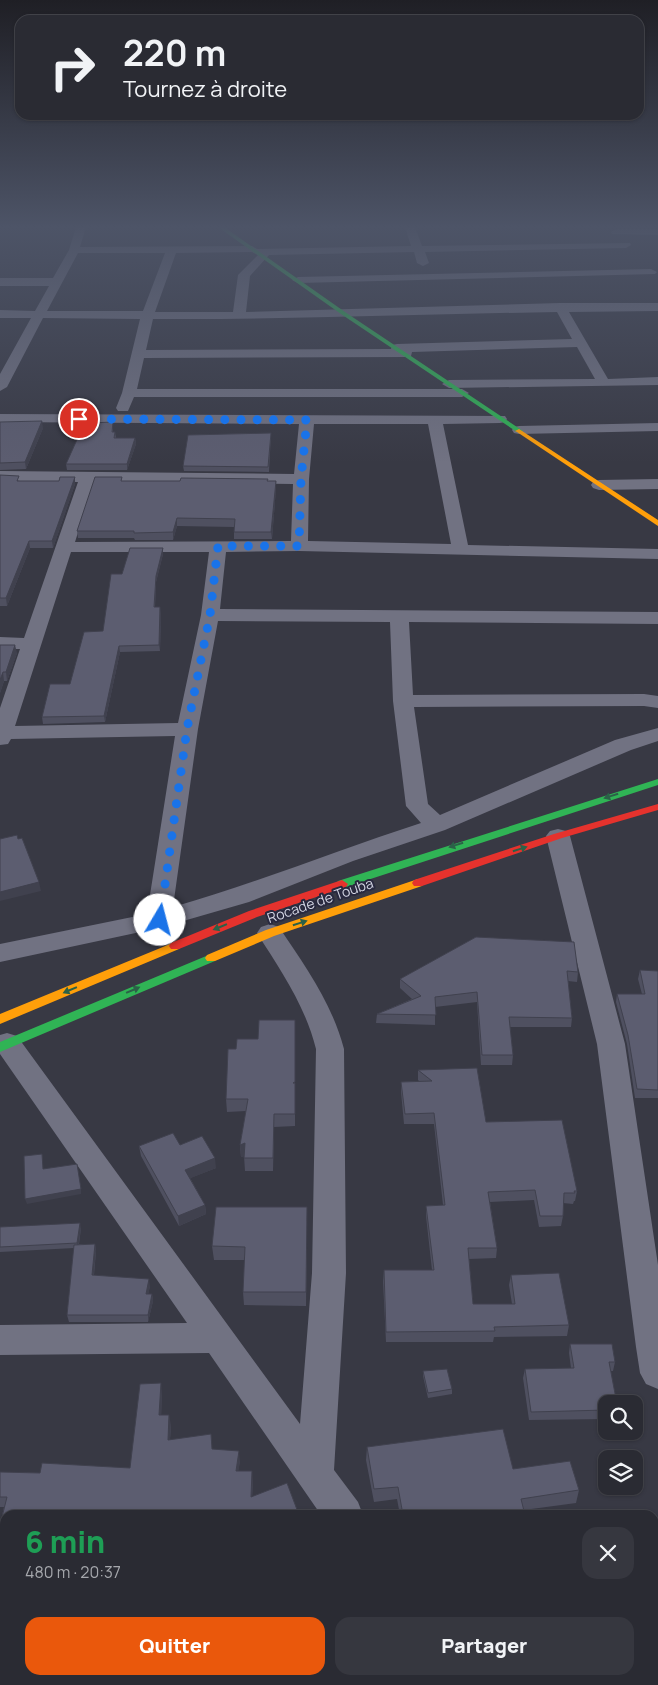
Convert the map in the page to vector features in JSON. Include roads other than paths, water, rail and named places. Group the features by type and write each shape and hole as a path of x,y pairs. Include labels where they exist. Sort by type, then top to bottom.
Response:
{"main road":[{"path":"333,306 658,524"},
{"name":"Rocade de Touba","path":"2,1036 254,914 436,852 658,782"},
{"name":"Rocade de Touba","path":"2,1036 254,914 558,836 658,808"}],"street":[{"path":"0,387 44,306"},
{"path":"119,419 129,393 137,354 151,306"},
{"path":"239,316 240,306"},
{"path":"0,314 239,316 343,313 364,306"},
{"path":"543,306 658,307"},
{"path":"560,306 604,383"},
{"path":"137,354 401,350 582,343"},
{"path":"0,353 18,352"},
{"path":"449,384 658,381"},
{"path":"129,393 462,393"},
{"path":"0,418 500,419"},
{"path":"299,546 301,479 307,420"},
{"path":"435,420 460,548"},
{"path":"519,430 658,427"},
{"path":"0,476 301,479"},
{"path":"88,477 1,736 187,729"},
{"path":"600,485 658,484"},
{"path":"160,920 187,729 210,615 218,546"},
{"path":"64,547 299,546 460,548 658,554"},
{"path":"210,615 658,618"},
{"path":"399,617 403,701 417,806 437,825"},
{"path":"0,643 32,644"},
{"path":"403,701 644,700 658,702"},
{"path":"0,954 160,920 254,914 345,856 437,825 623,744 658,734"},
{"path":"558,836 611,1044 656,1356"},
{"path":"254,914 317,1008 326,1028 330,1049 329,1272 315,1476"},
{"path":"2,1036 340,1510"},
{"path":"0,1340 219,1338"}]}
